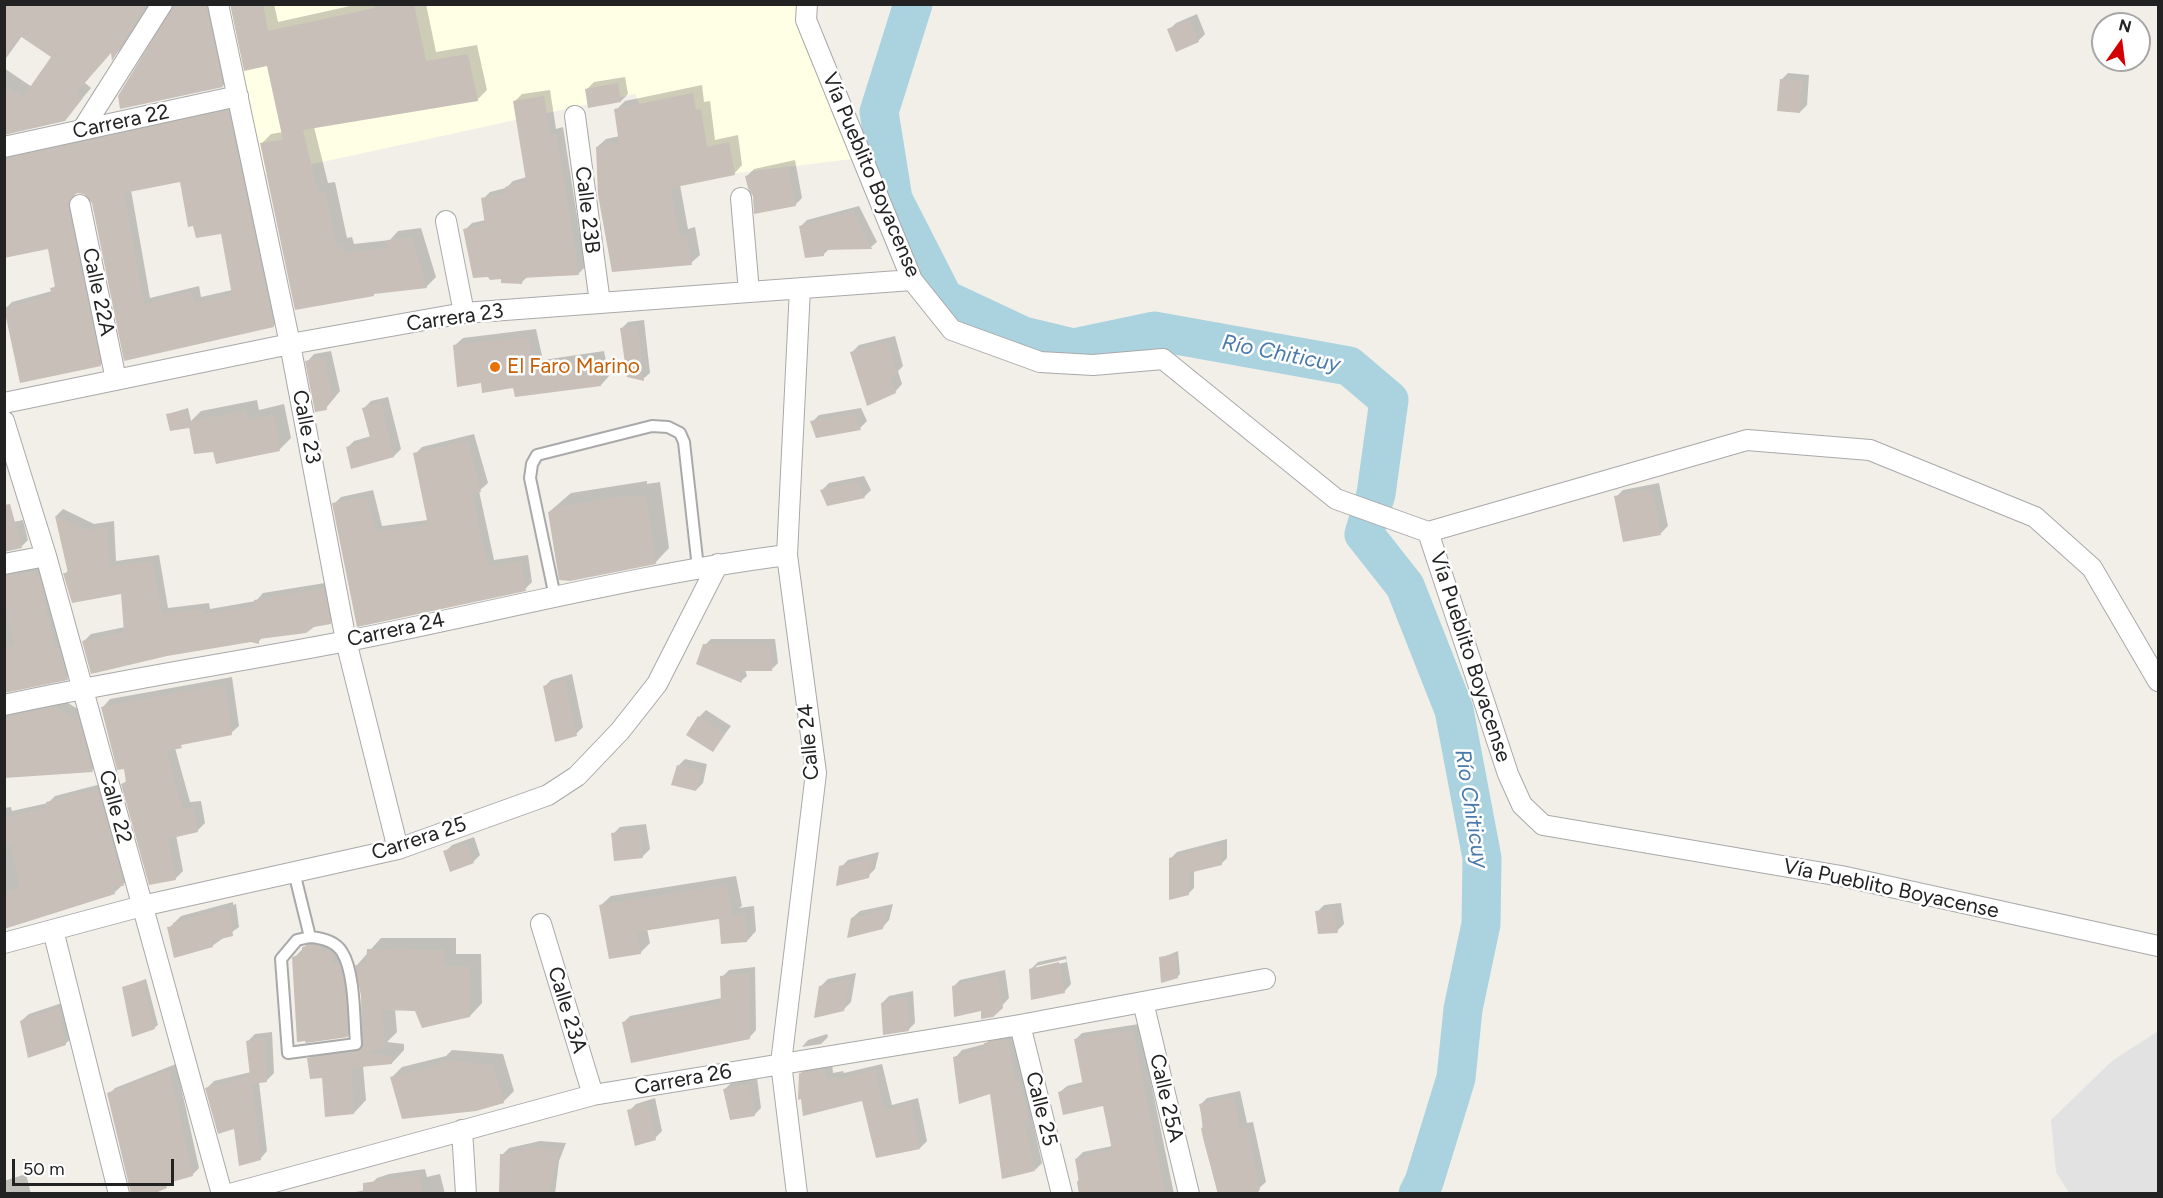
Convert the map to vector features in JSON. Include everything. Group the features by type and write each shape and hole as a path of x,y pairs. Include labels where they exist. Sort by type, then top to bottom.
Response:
{"street":[{"path":"82,130 162,4"},
{"name":"Calle 23","path":"218,4 290,344 346,641 398,849"},
{"name":"Vía Pueblito Boyacense","path":"807,4 807,20 912,280 952,330 1040,362 1093,365 1163,359 1336,499 1428,532 1508,774 1522,805 1543,825 1841,876 2158,946"},
{"name":"Carrera 22","path":"4,147 238,96"},
{"name":"Calle 23B","path":"575,116 600,303"},
{"path":"741,198 748,292"},
{"name":"Calle 22A","path":"80,205 116,380"},
{"path":"446,221 465,314"},
{"name":"Carrera 23","path":"4,403 290,344 465,314 912,280"},
{"name":"Calle 24","path":"797,1194 781,1063 816,773 787,555 800,288"},
{"name":"Calle 22","path":"4,421 45,556 222,1194"},
{"path":"1428,532 1747,440 1870,450 2035,517 2092,568 2158,678"},
{"name":"Carrera 24","path":"4,705 82,688 346,641 718,564 787,555"},
{"path":"4,564 45,556"},
{"name":"Carrera 25","path":"4,943 141,906 398,849 548,795 577,776 620,730 657,684 676,651 718,564"},
{"name":"Calle 23A","path":"541,924 592,1095"},
{"path":"53,930 119,1194"},
{"name":"Carrera 26","path":"230,1194 592,1095 1020,1025 1265,979"},
{"name":"Calle 25A","path":"1143,1002 1189,1194"},
{"name":"Calle 25","path":"1020,1025 1062,1194"},
{"path":"462,1130 466,1194"}],"lane":[{"path":"555,597 530,478 532,464 537,455 652,426 668,428 680,433 684,442 698,568"},
{"path":"294,872 310,937"},
{"path":"310,937 331,942 344,957 350,977 356,1044 288,1053 281,959 297,940 310,937"}],"shaded area":[{"path":"217,5 808,5 860,158 672,181 635,94 253,177"},
{"path":"2158,1031 2158,1193 2069,1193 2056,1172 2051,1120 2112,1061"}],"building":[{"path":"4,4 147,4 112,61 111,53 76,93 83,98 65,121 4,135 4,84 23,97 51,57 20,36 4,59"},
{"path":"174,4 206,4 223,87 120,109 118,96"},
{"path":"230,4 263,4 268,31 375,8 375,4 414,4 426,61 468,54 478,101 303,130 318,192 325,191 337,247 343,246 344,253 389,248 387,240 412,237 427,288 374,294 374,296 295,310 260,143 283,140 267,66 244,71"},
{"path":"1190,20 1199,42 1176,52 1167,29"},
{"path":"1780,79 1803,81 1800,113 1777,111"},
{"path":"618,83 621,102 588,108 585,89"},
{"path":"693,93 696,110 701,109 707,147 729,142 735,175 671,188 678,230 680,237 687,235 692,265 612,272 598,195 596,147 619,143 614,109"},
{"path":"544,96 550,135 556,133 579,275 522,278 522,284 501,283 501,279 490,280 488,277 473,278 463,229 485,225 481,198 506,193 505,187 526,181 513,101"},
{"path":"228,110 274,327 124,361 92,203 84,194 77,193 69,201 68,207 101,366 20,383 4,308 52,295 50,288 55,287 48,249 4,258 4,159","holes":["180,182 188,227 193,226 196,238 221,234 232,295 194,303 192,292 144,304 124,193"]},
{"path":"788,166 796,206 754,214 753,196 745,176"},
{"path":"853,211 872,249 823,250 824,256 805,258 799,226"},
{"path":"638,326 644,381 627,377 620,328"},
{"name":"El Faro Marino","path":"528,337 535,368 596,358 601,386 515,397 513,388 482,393 481,383 457,387 453,345"},
{"path":"888,342 897,375 890,376 896,393 867,406 850,352"},
{"path":"324,357 333,400 326,401 327,410 315,412 305,361"},
{"path":"381,403 394,457 351,469 346,447 371,441 362,408"},
{"path":"186,410 189,428 170,431 166,414"},
{"path":"246,410 248,420 274,414 280,451 216,464 213,452 194,454 188,422"},
{"path":"854,414 861,430 816,438 810,421"},
{"path":"468,441 481,492 472,494 488,567 521,561 526,591 357,627 332,503 366,497 376,532 428,525 413,453"},
{"path":"857,482 865,498 827,506 820,490"},
{"path":"1652,489 1661,535 1623,542 1614,496"},
{"path":"633,495 633,498 646,495 656,564 570,581 559,580 548,512 555,511 555,507"},
{"path":"10,504 22,548 4,552 4,505"},
{"path":"55,516 86,530 107,528 109,567 152,561 162,614 202,609 204,615 255,606 254,600 324,588 331,624 314,627 306,633 259,639 259,644 251,642 167,656 91,674 82,641 124,632 121,594 72,603 63,573 68,573"},
{"path":"35,572 36,576 39,576 55,647 58,646 68,680 4,693 4,648 15,646 4,601 4,576"},
{"path":"703,644 770,645 772,671 739,671 742,683 696,664"},
{"path":"565,680 577,736 555,742 543,686"},
{"path":"225,684 232,735 181,745 182,748 167,751 182,809 193,808 198,832 168,839 176,880 149,885 121,784 126,782 124,769 117,770 101,707"},
{"path":"55,707 79,721 93,772 4,778 4,717"},
{"path":"698,716 725,734 713,752 686,735"},
{"path":"677,765 701,771 696,791 671,785"},
{"path":"98,789 124,886 113,886 115,894 4,929 4,892 20,888 11,845 4,847 4,818 47,807 46,802"},
{"path":"640,830 643,858 614,861 611,833"},
{"path":"467,843 474,863 450,872 443,851"},
{"path":"1222,844 1222,865 1189,873 1189,895 1169,900 1169,858"},
{"path":"873,858 869,878 836,886 839,866"},
{"path":"727,885 733,917 745,915 747,942 721,944 719,919 637,932 641,954 609,959 599,905"},
{"path":"226,908 227,911 230,910 233,936 212,941 213,947 174,958 167,927 173,926 173,923"},
{"path":"887,910 883,929 847,938 851,918"},
{"path":"1334,910 1338,933 1318,934 1315,911"},
{"path":"313,945 332,952 333,964 340,964 346,997 348,1037 306,1043 305,1041 297,1042 292,957 302,954 302,947"},
{"path":"367,949 444,950 444,966 469,966 470,1017 422,1028 415,1011 382,1010 385,1046 365,1053 392,1056 392,1064 351,1068 354,1114 325,1117 322,1078 310,1079 307,1058 357,1051 362,1048 361,996 355,965 366,965"},
{"path":"1176,954 1178,978 1161,983 1159,957"},
{"path":"1059,962 1065,993 1031,1000 1029,969"},
{"path":"749,973 750,1039 631,1063 622,1022 721,1003 720,976"},
{"path":"998,976 1003,1008 993,1017 981,1019 981,1011 954,1017 952,986"},
{"path":"850,979 844,1011 814,1018 819,986"},
{"path":"143,981 155,1029 132,1037 122,987"},
{"path":"907,997 909,1031 883,1035 881,1003"},
{"path":"59,1008 66,1045 28,1058 20,1021"},
{"path":"1133,1030 1165,1194 1081,1194 1075,1159 1112,1150 1103,1106 1063,1115 1058,1092 1083,1086 1074,1039"},
{"path":"265,1038 267,1082 252,1084 261,1160 239,1166 234,1129 218,1134 205,1088 250,1076 246,1041"},
{"path":"1008,1039 1015,1081 1018,1081 1022,1090 1029,1123 1025,1123 1035,1171 1002,1179 990,1094 959,1104 953,1057 984,1049 984,1043"},
{"path":"440,1060 493,1065 504,1103 476,1111 402,1119 390,1077 441,1064"},
{"path":"825,1069 826,1079 836,1077 837,1080 875,1070 885,1111 911,1104 920,1149 876,1158 862,1101 803,1116 801,1099 798,1100 799,1073"},
{"path":"169,1070 193,1176 165,1184 167,1188 153,1194 131,1194 107,1093"},
{"path":"750,1084 755,1116 730,1120 723,1089"},
{"path":"1233,1097 1240,1129 1247,1127 1260,1190 1245,1194 1218,1194 1203,1138 1201,1128 1204,1127 1199,1104"},
{"path":"648,1104 656,1140 635,1146 627,1110"},
{"path":"522,1148 560,1149 548,1194 499,1192 500,1154 512,1154 513,1151 522,1151"},
{"path":"418,1175 423,1194 363,1194 363,1183"}],"waterway":[{"name":"Río Chiticuy","path":"913,4 879,112 893,199 944,299 1023,336 1073,348 1154,331 1349,366 1389,400 1376,494 1364,534 1405,586 1454,710 1482,858 1481,924 1463,1009 1456,1078 1424,1182 1418,1194"}],"place":[{"name":"El Faro Marino","path":"495,367"}]}
